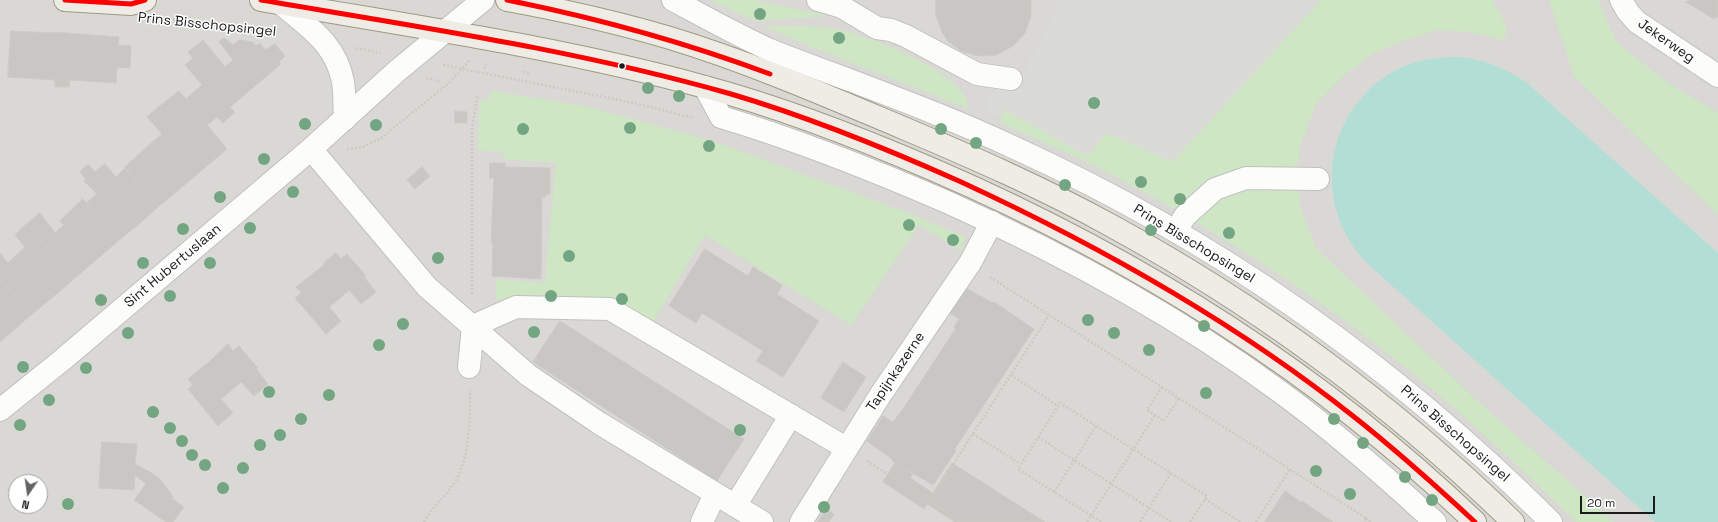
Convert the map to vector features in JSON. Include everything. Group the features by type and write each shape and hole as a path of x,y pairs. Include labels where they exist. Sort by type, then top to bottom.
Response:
{"main road":[{"name":"Prins Bisschopsingel","path":"65,0 131,4 150,9"},
{"name":"Prins Bisschopsingel","path":"507,0 580,15 665,37 727,57 935,141 1040,189 1109,224 1199,276 1306,348 1363,390 1464,476 1512,522"},
{"name":"Prins Bisschopsingel","path":"271,2 446,31 627,68 706,87 809,120 921,164 1002,200 1138,270 1227,324 1313,385 1408,462 1475,522"}],"street":[{"name":"Sint Hubertuslaan","path":"0,410 61,362 483,0"},
{"name":"Prins Bisschopsingel","path":"673,0 756,43 781,54 968,127 1014,148 1105,192 1176,231 1292,305 1383,372 1466,442 1551,522"},
{"path":"818,0 842,7 877,28 891,30 906,36 977,74 1011,79"},
{"name":"Jekerweg","path":"1620,0 1637,22 1718,76"},
{"path":"271,2 325,42 334,55 343,83 345,119"},
{"path":"781,54 802,86"},
{"path":"706,87 721,117 799,142 847,160 992,222 1124,290 1205,340 1307,412 1391,482 1435,522"},
{"path":"310,149 427,287 528,376 599,423 760,521"},
{"path":"1176,231 1185,216 1215,190 1221,187 1246,178 1318,179"},
{"name":"Tapijnkazerne","path":"801,522 881,394 970,263 992,222"},
{"path":"473,326 516,307 610,309 846,448"},
{"path":"469,367 473,326"},
{"path":"735,506 791,415"},
{"path":"702,522 715,494"}],"path":[{"name":"Prins Bisschopsingel","path":"150,9 218,24 280,33"},
{"path":"442,65 634,103 692,118"},
{"path":"363,147 389,132 449,83 463,69"},
{"path":"418,76 441,82"},
{"path":"473,326 472,128 478,94"},
{"path":"970,263 1371,522"},
{"path":"930,501 1049,315"},
{"path":"424,522 453,485 464,465 470,399 469,367"},
{"path":"1010,375 1058,406"},
{"path":"1162,387 1147,410 1164,421 1179,398"},
{"path":"1101,522 1018,469 1060,403 1207,496 1190,522"},
{"path":"1087,522 1155,415"},
{"path":"1054,492 1096,426"},
{"path":"973,434 1021,464"},
{"path":"1038,437 1171,522"},
{"path":"846,448 962,522"},
{"path":"1256,522 1290,470"},
{"path":"1140,522 1171,473"},
{"path":"1205,500 1240,522"},
{"path":"1364,522 1366,518"}],"shaded area":[{"path":"0,0 1718,0 1718,522 0,522"},
{"path":"1051,0 1321,0 1172,162 1107,133 1087,156 1005,110 1001,118 984,108 997,83 1013,92 1058,8"},
{"path":"1460,57 1478,60 1495,66 1511,73 1527,83 1718,253 1718,522 1655,522 1369,265 1353,246 1342,226 1335,204 1332,181 1333,158 1339,136 1349,114 1368,91 1395,70 1407,65 1437,58"}],"green space":[{"path":"710,0 753,0 829,16 755,21"},
{"path":"1321,0 1492,0 1507,27 1504,40 1470,32 1437,30 1400,42 1374,53 1343,76 1316,104 1301,144 1296,169 1301,209 1316,248 1473,397 1614,522 1576,522 1488,438 1397,360 1320,303 1241,249 1159,200 1103,170 999,122 1005,110 1087,156 1107,133 1172,162"},
{"path":"1549,0 1598,0 1617,43 1668,83 1718,113 1718,215 1574,76"},
{"path":"764,26 808,26 835,29 865,37 883,44 920,61 950,80 963,94 969,109 807,45"},
{"path":"491,91 585,106 712,141 909,213 965,237 962,251 919,225 851,325 705,235 643,338 593,314 496,299 496,279 545,283 556,163 504,159 503,152 478,150 480,100 490,99"}],"building":[{"path":"936,0 1031,0 1031,16 1025,33 1013,46 996,55 978,56 961,51 947,40 942,32 936,15"},
{"path":"1691,0 1718,0 1718,17 1714,19 1686,2"},
{"path":"11,31 53,32 119,37 118,45 131,46 130,68 117,67 116,83 70,80 69,87 55,87 55,80 8,77"},
{"path":"224,38 233,45 239,40 253,42 256,46 260,43 265,50 275,44 285,56 279,62 281,64 230,107 235,112 223,123 217,117 207,125 186,99 202,85 185,65 193,58 188,52 203,40 225,67 233,60 219,42"},
{"path":"179,91 227,149 207,166 159,107"},
{"path":"159,107 207,166 188,182 154,141 162,134 147,117"},
{"path":"455,111 467,112 467,123 455,123"},
{"path":"154,141 188,182 158,207 125,167"},
{"path":"490,163 505,163 505,167 550,168 550,194 546,194 546,197 542,197 541,279 492,276 493,243 491,243 494,178 490,178"},
{"path":"88,164 139,224 118,241 86,203 97,194 84,181 86,180 80,172"},
{"path":"105,164 116,177 125,168 158,207 139,224 95,172"},
{"path":"422,167 430,176 415,189 407,180"},
{"path":"83,199 118,241 95,261 60,221"},
{"path":"40,213 55,233 64,225 95,261 74,279 27,224"},
{"path":"27,224 74,279 53,297 16,255 25,247 15,235"},
{"path":"705,249 748,276 753,267 782,285 777,294 819,321 783,377 756,361 763,351 702,313 696,323 669,306"},
{"path":"0,253 8,263 16,255 53,297 31,315 0,279"},
{"path":"336,253 341,259 347,254 366,276 364,277 376,292 361,304 349,290 329,307 341,321 326,334 295,298 301,293 296,287 325,264 324,263"},
{"path":"0,279 31,315 0,342"},
{"path":"966,288 993,303 994,302 1034,329 954,450 956,451 933,485 895,463 892,459 867,441 883,416 893,422 899,415 956,328 954,327 959,319 950,313"},
{"path":"560,321 744,439 717,481 533,362"},
{"path":"228,344 233,351 239,346 258,368 256,369 268,384 254,396 241,382 221,399 233,413 218,426 188,389 193,385 188,379"},
{"path":"843,362 866,377 844,412 821,398"},
{"path":"102,442 137,444 135,464 159,478 173,497 171,498 184,507 173,522 166,522 134,500 146,484 135,475 134,490 99,488"},
{"path":"895,463 913,474 910,478 933,493 952,463 1045,522 955,522 927,504 924,509 883,482"},
{"path":"1285,491 1301,502 1302,501 1333,522 1265,522"},
{"path":"826,509 834,514 829,522 818,522"}],"transit line":[{"path":"65,0 131,4 145,0"},
{"path":"261,0 498,41 556,52 673,78 731,94 789,113 875,145 959,181 1062,231 1113,258 1212,316 1307,381 1353,416 1384,441 1475,522"},
{"path":"507,0 607,23 673,41 770,74"}]}
